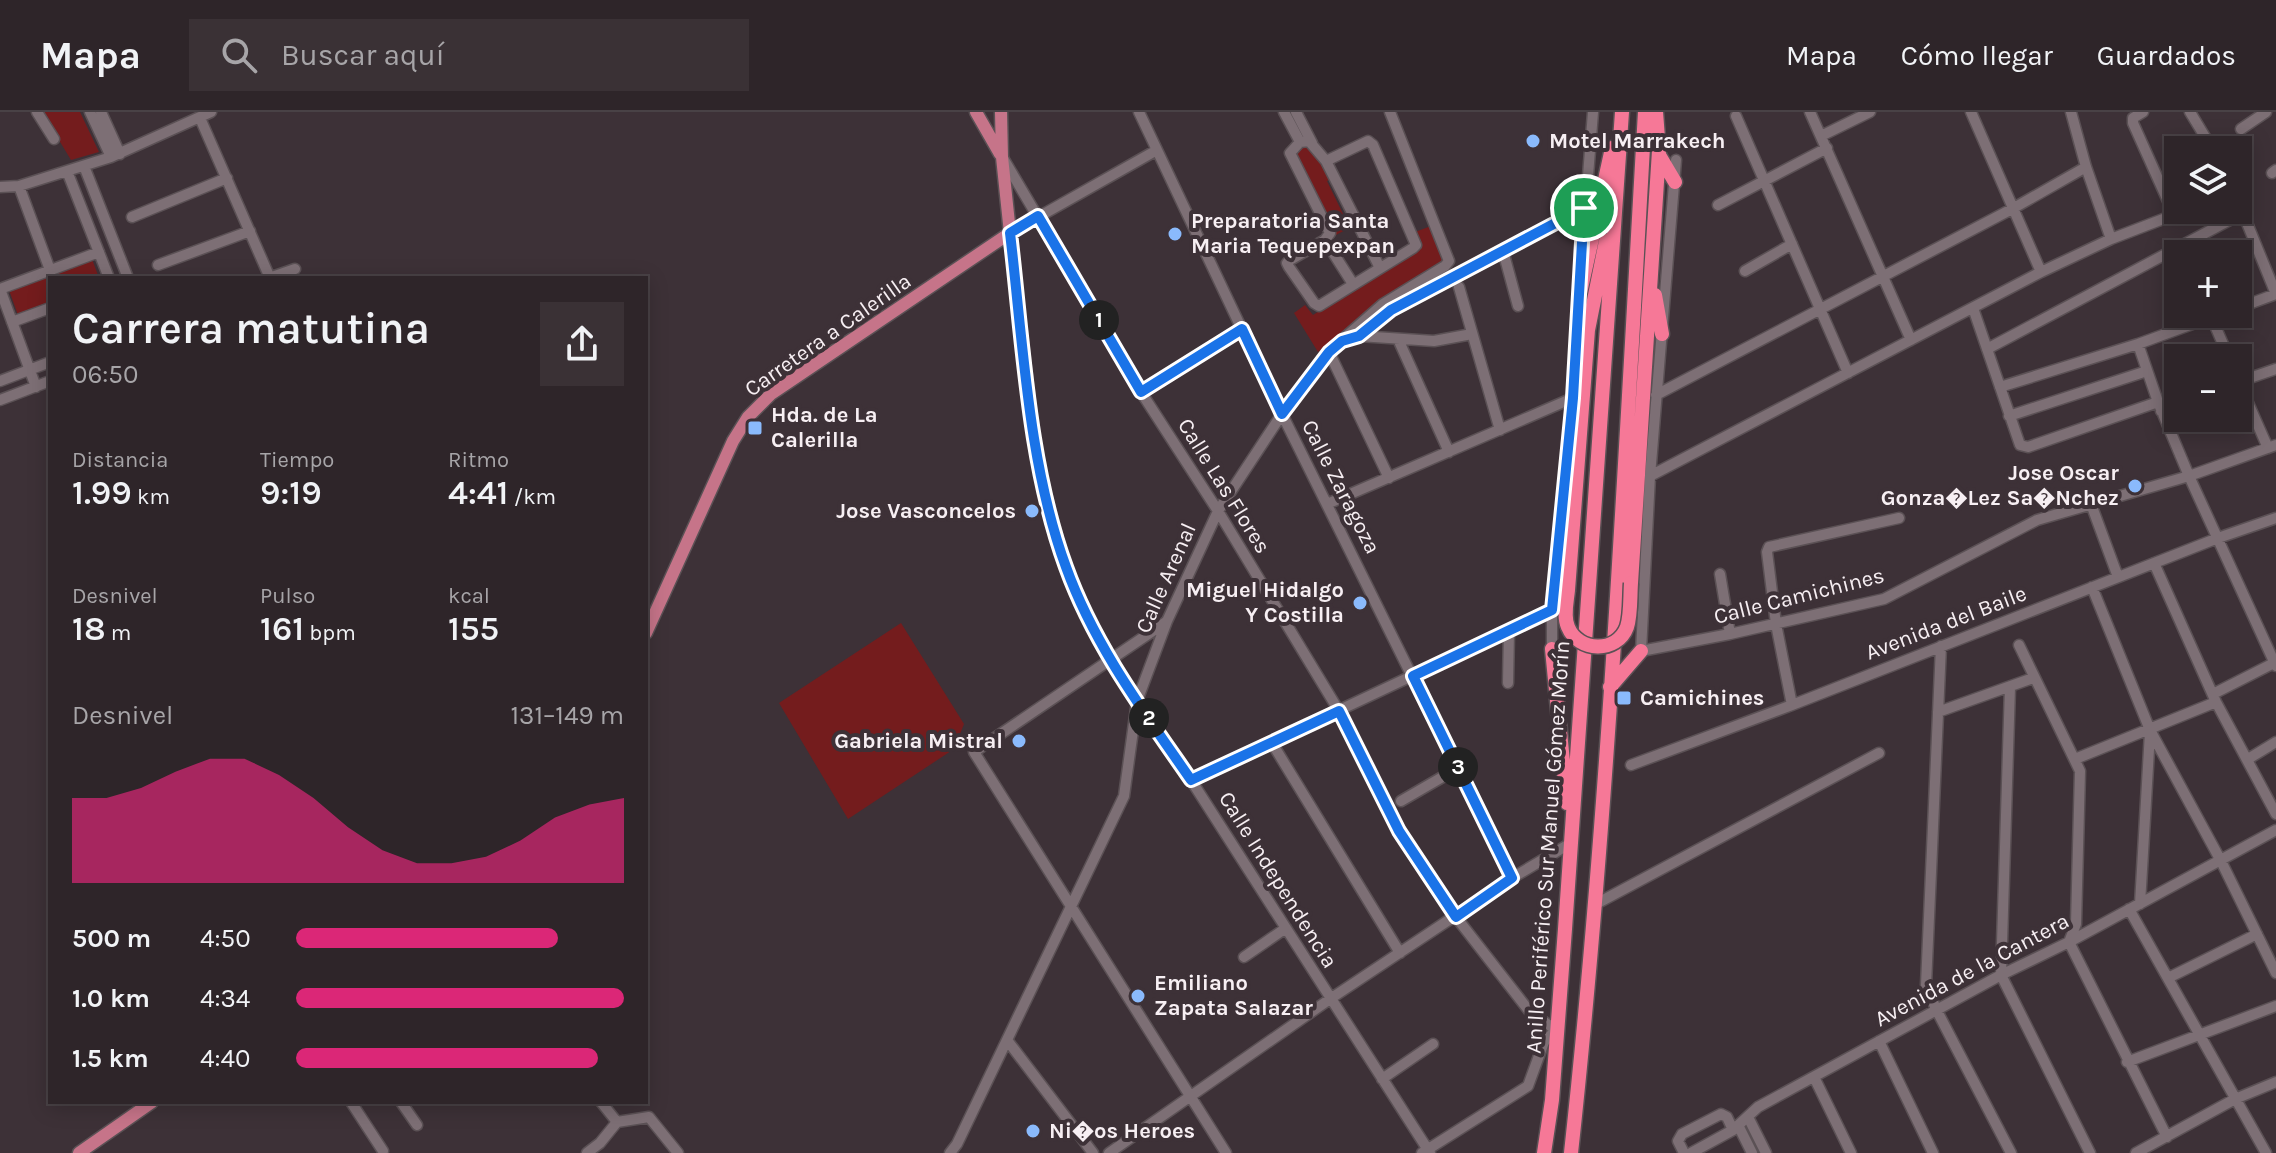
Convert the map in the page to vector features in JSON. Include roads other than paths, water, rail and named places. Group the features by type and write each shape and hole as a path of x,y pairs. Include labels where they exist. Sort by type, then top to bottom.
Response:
{"highway":[{"name":"Anillo Periférico Sur Manuel Gómez Morín","path":"1544,1153 1552,1100 1621,112"},
{"path":"1580,293 1621,112"},
{"path":"1571,1153 1610,687 1645,112"},
{"path":"1618,181 1588,330 1566,620 1569,630 1585,644 1601,647 1616,641 1626,629 1631,583 1659,154 1656,112"},
{"path":"1659,154 1675,182"},
{"path":"1651,274 1662,334"},
{"path":"1552,649 1571,843"},
{"path":"1610,687 1641,651"}],"main road":[{"name":"Calle Las Flores","path":"976,112 1002,157"},
{"name":"Calle Independencia","path":"1001,112 1010,233"},
{"name":"Carretera a Calerilla","path":"648,629 733,441 748,417 771,394 1010,233"},
{"path":"79,1153 149,1104"}],"street":[{"path":"37,112 54,139"},
{"path":"90,112 116,156"},
{"path":"101,112 116,156"},
{"path":"0,187 19,186 116,156 211,112"},
{"name":"Calle Zaragoza","path":"1139,112 1282,414 1512,878"},
{"path":"1284,112 1306,142 1326,161 1380,268"},
{"path":"1296,112 1306,142"},
{"path":"1342,341 1383,304 1449,261 1390,112"},
{"path":"1552,649 1552,610 1573,398 1593,112"},
{"path":"1810,112 1911,340"},
{"path":"1821,136 1870,112"},
{"path":"1971,112 2041,272"},
{"path":"2071,112 2111,239"},
{"path":"2143,112 2133,118 2133,123 2164,191"},
{"path":"2190,112 2205,136"},
{"path":"2241,129 2266,112"},
{"path":"1736,116 1848,373"},
{"path":"200,118 268,276"},
{"path":"1306,142 1292,150 1290,156 1329,231 1325,240 1287,263 1317,306 1413,248 1416,243 1373,145 1366,141 1326,161"},
{"path":"1718,205 1827,148"},
{"path":"1010,233 1157,150"},
{"name":"Calle Las Flores","path":"1002,157 1141,392 1218,511 1339,711 1399,831 1456,917 1530,1012 1556,1030"},
{"path":"1641,651 1650,476 1676,160"},
{"path":"84,166 127,276"},
{"path":"1656,395 2012,209 2086,167"},
{"path":"67,171 108,276"},
{"path":"132,217 227,178"},
{"path":"19,186 50,270"},
{"name":"Calle Arenal","path":"950,1153 1072,909 1124,796 1137,701 1167,621 1218,511 1282,414 1329,352 1342,341 1359,336 1391,310 1584,208"},
{"path":"1650,476 2041,272 2164,218"},
{"path":"2199,240 2225,224"},
{"path":"2247,224 2276,294 2252,303"},
{"path":"158,265 250,231"},
{"name":"Calle Independencia","path":"1010,233 1037,461 1065,565 1085,612 1109,659 1191,780 1426,1152"},
{"path":"1325,240 1353,284"},
{"path":"1745,271 1792,244"},
{"path":"1503,251 1518,306"},
{"path":"36,387 0,289 99,252"},
{"path":"1987,349 2164,260"},
{"path":"275,276 295,269"},
{"path":"1459,287 1500,430"},
{"path":"1973,308 2020,445 2028,447 2164,406"},
{"path":"12,322 48,309"},
{"path":"2000,387 2180,328"},
{"path":"1141,392 1242,329"},
{"path":"1359,336 1434,341 1472,334"},
{"path":"1398,339 1449,452"},
{"path":"2075,759 2150,730 2276,664 2159,407 2138,344"},
{"path":"1329,352 1389,478"},
{"path":"0,381 48,363"},
{"path":"2252,377 2276,369"},
{"path":"2009,416 2147,371"},
{"path":"0,400 48,382"},
{"path":"1327,504 1573,398"},
{"path":"2252,409 2272,447"},
{"name":"Calle Camichines","path":"1641,651 1884,599 2037,520 2189,476 2272,447"},
{"path":"2091,504 2118,577"},
{"path":"1792,705 1776,624 1767,552 1769,547 1899,518"},
{"name":"Avenida del Baile","path":"1631,765 2276,518"},
{"path":"2154,563 2214,698 2276,814"},
{"path":"1720,574 1730,634"},
{"path":"2092,587 2150,730 2221,861 2276,973"},
{"path":"1191,780 1552,610"},
{"path":"1167,621 974,752 1226,1153"},
{"path":"1508,683 1509,631"},
{"path":"2019,645 2080,771 2075,928 2069,942 2167,1137"},
{"path":"1941,646 1926,979 1936,1009 2011,1153"},
{"path":"1938,712 2033,678"},
{"path":"2010,687 2001,975 2090,1153"},
{"path":"2150,730 2134,907 2168,978 2266,1153"},
{"path":"2248,759 2276,742"},
{"path":"1272,743 1400,953"},
{"path":"1594,905 1879,753"},
{"path":"1401,801 1458,768"},
{"name":"Avenida de la Cantera","path":"1691,1153 1736,1129 1758,1107 1936,1009 2069,942 2276,830"},
{"path":"1109,1153 1330,999 1512,878 1571,843"},
{"path":"1244,957 1286,928"},
{"path":"2168,978 2257,934"},
{"path":"2127,1062 2276,1006"},
{"path":"1426,1152 1528,1086 1544,1042 1556,1030"},
{"path":"1007,1040 1093,1153"},
{"path":"1879,1041 1933,1153"},
{"path":"1382,1079 1433,1044"},
{"path":"1814,1077 1851,1153"},
{"path":"2136,1153 2235,1099 2276,1082"},
{"path":"352,1104 383,1151"},
{"path":"402,1104 417,1125"},
{"path":"603,1104 617,1122"},
{"path":"1684,1153 1678,1141 1682,1134 1721,1114 1727,1117 1752,1153"},
{"path":"587,1153 617,1122 649,1117 678,1153"},
{"path":"1748,1117 1766,1153"}],"place":[{"name":"Motel Marrakech","path":"1533,141"},
{"name":"Preparatoria Santa Maria Tequepexpan","path":"1175,234"},
{"name":"Hda. de La Calerilla","path":"755,428"},
{"name":"Jose Oscar Gonza�Lez Sa�Nchez","path":"2135,486"},
{"name":"Jose Vasconcelos","path":"1032,511"},
{"name":"Miguel Hidalgo Y Costilla","path":"1360,603"},
{"name":"Camichines","path":"1624,698"},
{"name":"Gabriela Mistral","path":"1019,741"},
{"name":"Emiliano Zapata Salazar","path":"1138,996"},
{"name":"Ni�os Heroes","path":"1033,1131"}]}
